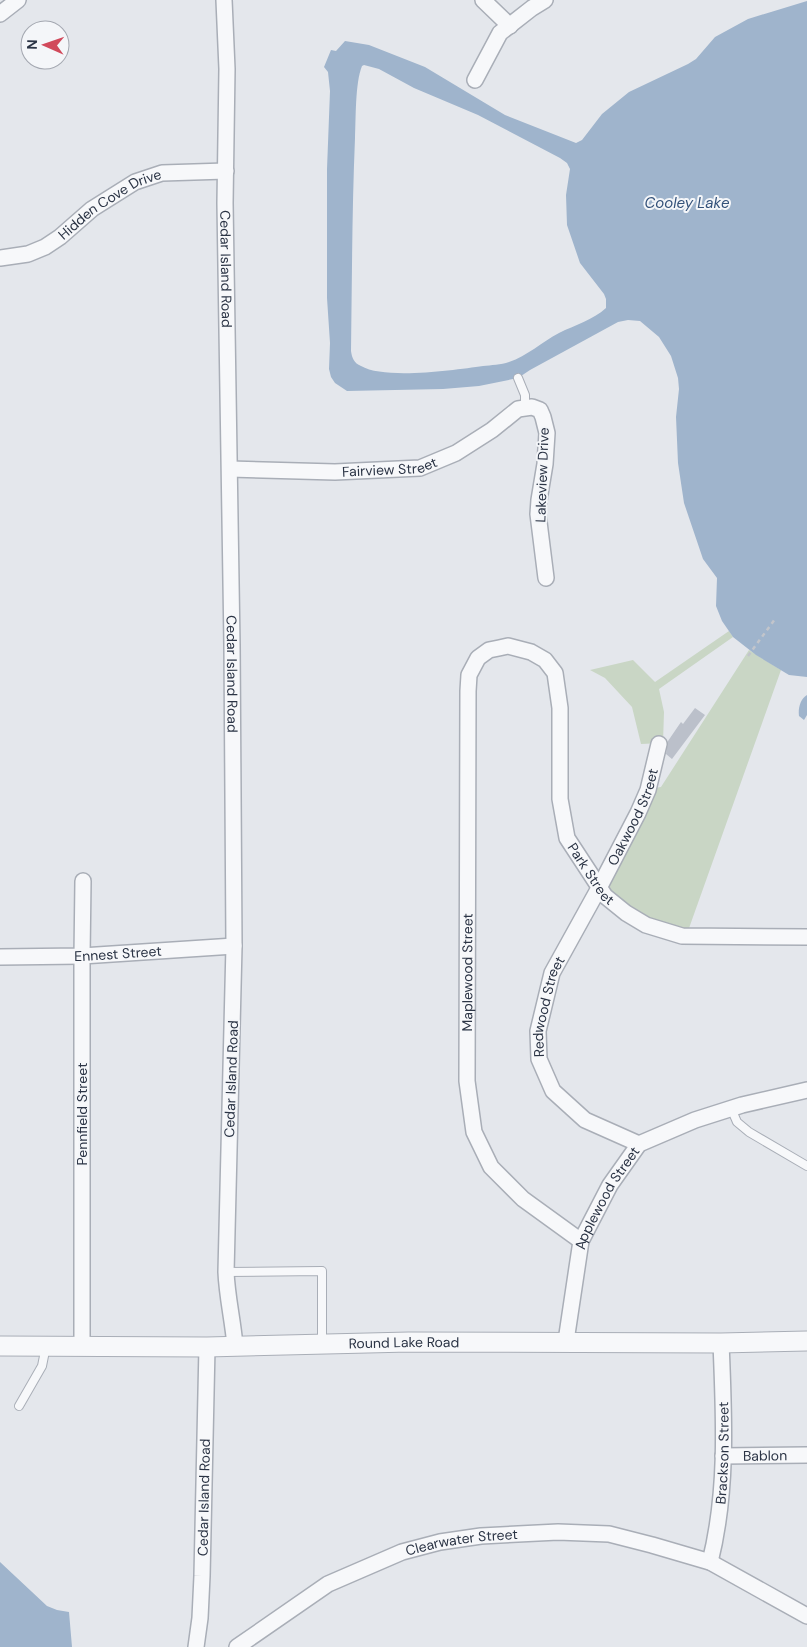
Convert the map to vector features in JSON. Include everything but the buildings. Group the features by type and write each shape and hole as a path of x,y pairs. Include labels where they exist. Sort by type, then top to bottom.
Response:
{"street":[{"path":"0,14 18,0"},
{"name":"Cedar Island Road","path":"224,0 227,69 226,171 234,946 226,1272 227,1296 234,1326 235,1346"},
{"path":"483,0 510,26"},
{"path":"475,80 500,33 545,0"},
{"name":"Hidden Cove Drive","path":"0,258 28,254 45,247 60,237 92,209 135,182 162,173 226,171"},
{"name":"Fairview Street","path":"230,469 335,472 420,468 456,453 492,430 518,409 529,407"},
{"name":"Lakeview Drive","path":"529,407 540,410 544,417 547,433 538,514 546,578"},
{"name":"Park Street","path":"478,658 488,650 508,646 531,652 545,660 555,673 560,708 560,799 567,838 605,896 646,925 682,936 807,937"},
{"name":"Maplewood Street","path":"478,658 469,675 468,692 467,1081 474,1132 491,1168 523,1199 581,1241"},
{"name":"Oakwood Street","path":"600,888 648,790 659,744"},
{"name":"Pennfield Street","path":"82,1347 83,881"},
{"name":"Redwood Street","path":"600,888 552,973 538,1031 539,1059 553,1091 586,1120 638,1144"},
{"name":"Ennest Street","path":"0,957 82,956 234,946"},
{"name":"Applewood Street","path":"566,1341 581,1241 610,1185 638,1144 694,1120 731,1108 807,1090"},
{"name":"Round Lake Road","path":"0,1346 207,1347 566,1341 721,1343 807,1341"},
{"name":"Brackson Street","path":"710,1562 716,1537 721,1500 723,1456 721,1343"},
{"name":"Cedar Island Road","path":"196,1647 202,1584 207,1347"},
{"name":"Bablon","path":"723,1456 807,1455"},
{"name":"Clearwater Street","path":"237,1647 328,1584 402,1552 440,1542 481,1536 584,1532 609,1534 652,1544 710,1562 807,1616"}],"lane":[{"path":"518,378 529,407"},
{"path":"731,1108 737,1122 749,1132 807,1166"},
{"path":"226,1272 322,1271 322,1344"},
{"path":"19,1406 42,1366 46,1346"}],"path":[{"path":"748,656 776,619"}],"green space":[{"path":"729,631 733,637 659,689 664,712 663,743 641,744 632,707 605,678 590,670 633,660 655,682"},
{"path":"749,650 781,670 688,931 663,927 619,900 605,885 654,788 661,787"}],"water":[{"name":"Cooley Lake","path":"807,1 807,677 789,675 756,655 733,637 722,621 716,606 717,578 703,559 684,503 678,463 676,417 679,389 678,378 671,356 659,337 640,321 628,320 618,322 518,378 479,386 443,389 347,391 335,383 329,369 327,169 330,91 328,72 324,67 331,50 336,51 345,41 369,45 425,67 505,115 576,143 582,140 602,114 629,92 688,64 696,59 715,37 748,19","holes":["362,66 379,69 414,88 478,115 567,163 570,169 566,195 567,225 580,263 604,294 606,308 590,319 559,333 522,356 503,364 421,373 403,373 372,370 355,362 351,351 353,191 357,91"]},
{"path":"807,695 807,715 804,720 799,716 799,710 801,702"},
{"path":"0,1562 47,1606 69,1612 72,1647 0,1647"}]}
